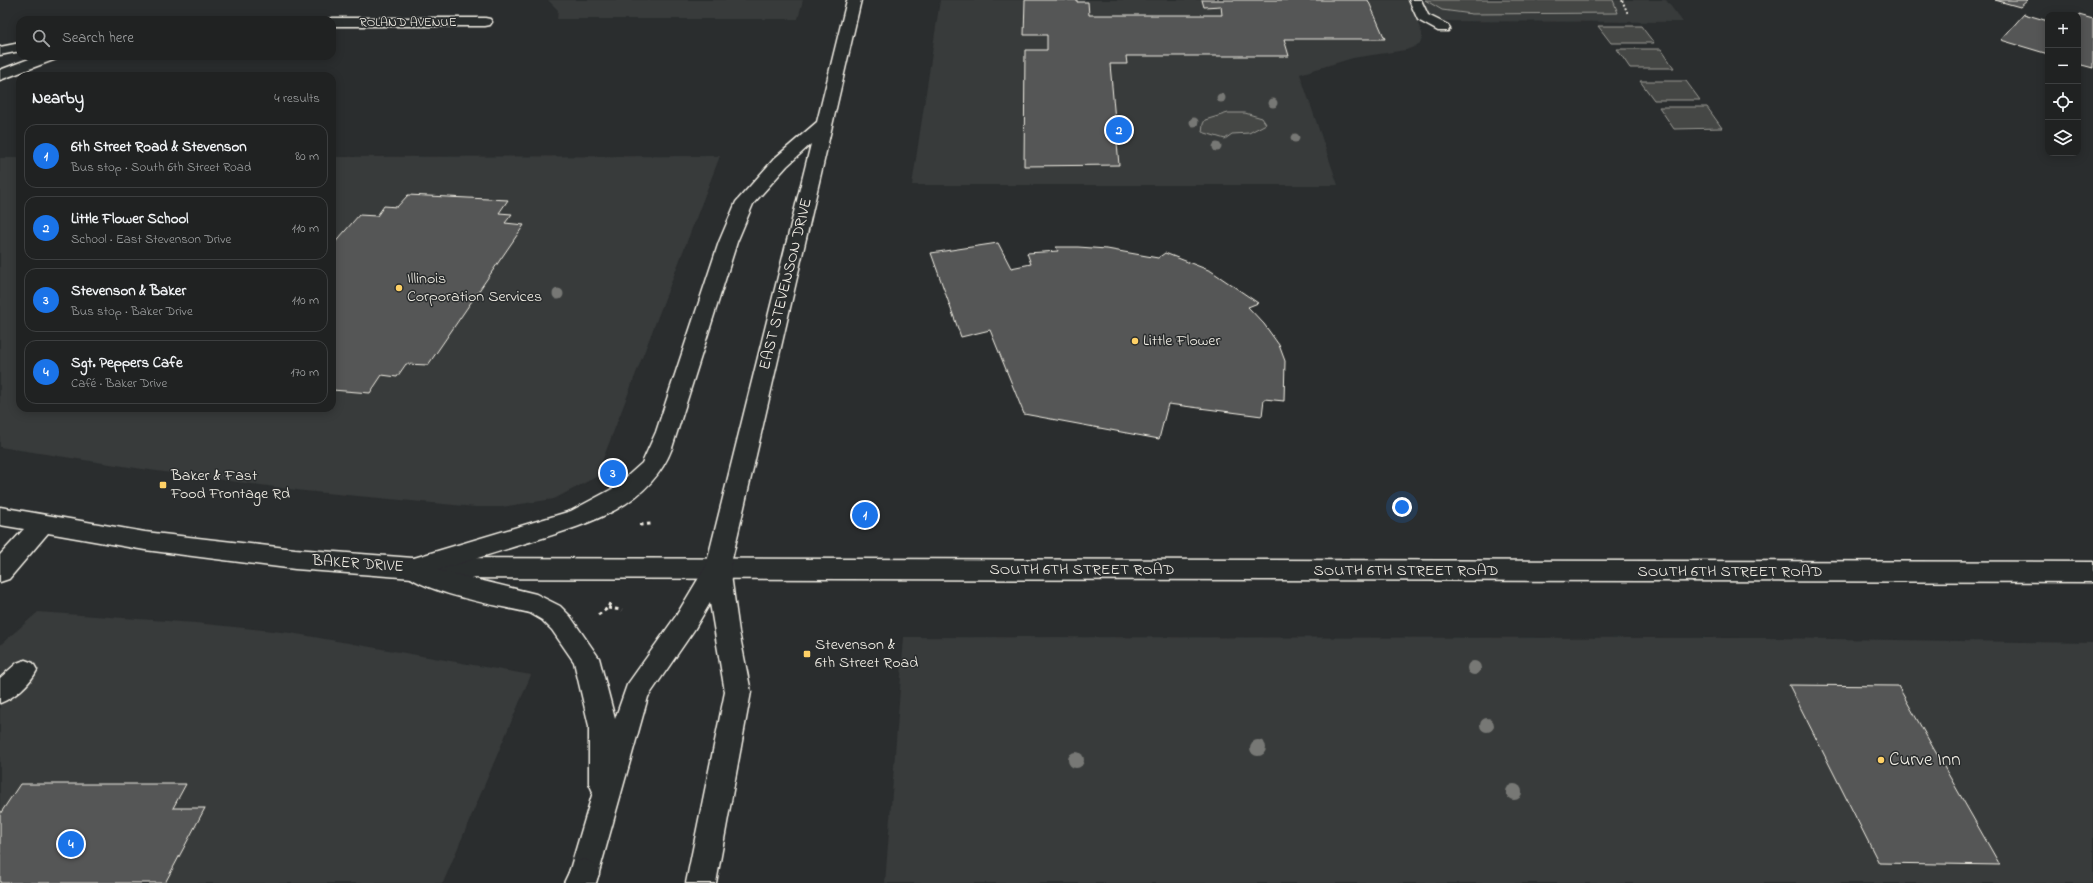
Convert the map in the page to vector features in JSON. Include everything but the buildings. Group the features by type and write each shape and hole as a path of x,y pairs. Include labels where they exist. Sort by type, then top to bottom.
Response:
{"main road":[{"name":"EAST STEVENSON DRIVE","path":"581,880 604,808 636,693 685,623 718,568 854,0"},
{"name":"ROLAND AVENUE","path":"336,22 485,22"},
{"path":"0,51 16,48"},
{"path":"0,75 40,60"},
{"path":"413,568 578,518 601,508 644,476 657,458 667,432 728,242 745,202 781,162 825,123"},
{"name":"BAKER DRIVE","path":"0,516 145,541 295,559 413,568 718,568"},
{"path":"0,572 42,523"},
{"path":"413,568 438,581 507,599 536,604 551,613 578,644 586,658 603,726 604,808"},
{"name":"EAST STEVENSON DRIVE","path":"700,883 738,692 726,632 718,568"},
{"name":"SOUTH 6TH STREET ROAD","path":"718,568 866,568 1082,571 2093,572"}],"lane":[{"path":"1415,0 1423,17 1443,28"},
{"path":"0,693 25,670"}],"path":[{"path":"1622,0 1628,14"},
{"path":"636,525 650,524"},
{"path":"596,616 608,608 622,610"}],"shaded area":[{"path":"548,0 803,0 798,19 557,19 558,10"},
{"path":"940,0 1666,0 1683,22 1417,21 1422,33 1422,39 1420,43 1414,47 1406,50 1353,58 1300,74 1338,185 912,185"},
{"path":"1425,0 1613,0 1618,13 1472,14 1442,10"},
{"path":"1598,26 1641,26 1654,43 1611,43"},
{"path":"1617,49 1661,49 1674,68 1630,68"},
{"path":"1640,81 1686,81 1700,100 1654,100"},
{"path":"1659,107 1707,107 1722,128 1674,129"},
{"path":"1228,113 1245,113 1262,118 1266,124 1249,133 1232,134 1225,139 1202,132 1205,120"},
{"path":"720,156 596,477 554,499 502,507 475,507 304,491 142,469 0,447 0,158 16,158 16,412 336,412 336,157"},
{"path":"38,612 196,623 291,633 531,675 443,883 0,883 0,645"},
{"path":"904,637 1767,638 2093,643 2093,883 885,883"}],"place":[{"name":"Little Flower School","path":"1119,130"},
{"name":"Illinois Corporation Services","path":"399,288"},
{"name":"Little Flower","path":"1135,341"},
{"name":"Stevenson & Baker","path":"613,473"},
{"name":"Baker & Fast Food Frontage Rd","path":"163,485"},
{"name":"6th Street Road & Stevenson","path":"865,515"},
{"name":"Stevenson & 6th Street Road","path":"807,654"},
{"name":"Curve Inn","path":"1881,760"},
{"name":"Sgt. Peppers Cafe","path":"71,844"}]}
